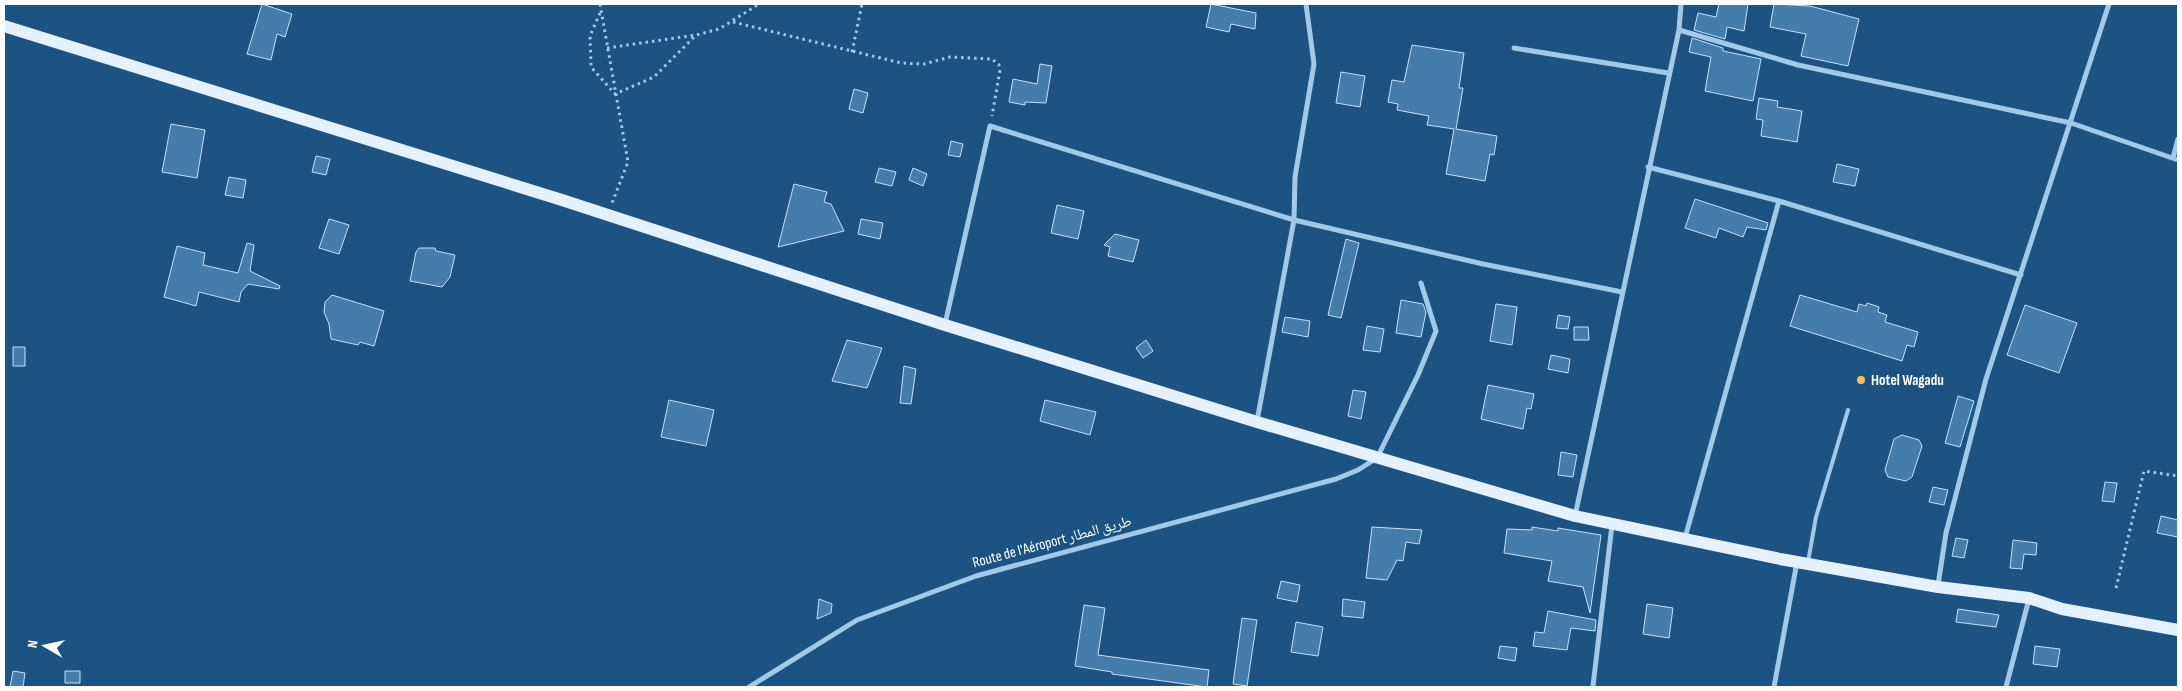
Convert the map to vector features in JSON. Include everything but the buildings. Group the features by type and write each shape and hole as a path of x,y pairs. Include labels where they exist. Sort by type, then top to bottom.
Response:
{"main road":[{"path":"4,26 607,215 944,325 1257,422 1575,516 1802,563 1938,587 2029,598 2062,609 2178,630"}],"street":[{"path":"1257,422 1294,220 1295,177 1314,64 1306,4"},
{"path":"1575,516 1668,73 1679,30 1681,4"},
{"path":"1938,587 1946,533 1986,379 2109,4"},
{"path":"1679,30 1798,65 2071,123 2175,159 2178,140"},
{"path":"1514,48 1668,73"},
{"path":"944,325 990,126 1294,220 1483,264 1622,292"},
{"path":"1648,167 1780,201 2021,275"},
{"path":"1685,540 1780,201"},
{"path":"1378,458 1418,375 1436,331 1421,283"},
{"name":"Route de l'Aéroport طريق المطار","path":"748,687 857,620 897,604 976,576 1336,479 1358,470 1378,458"},
{"path":"1593,686 1612,524"},
{"path":"1774,687 1802,563"},
{"path":"2006,687 2029,598"}],"lane":[{"path":"1802,563 1848,410"}],"path":[{"path":"600,4 628,162 607,215"},
{"path":"607,48 696,35 719,29 759,4"},
{"path":"852,52 862,4"},
{"path":"601,13 590,36 591,67 616,94"},
{"path":"733,22 852,52 913,65 950,57 992,59 999,65 1000,70 990,126"},
{"path":"616,94 654,77 696,35"},
{"path":"2116,588 2144,471 2178,476"}],"place":[{"name":"Hotel Wagadu","path":"1861,380"}]}
